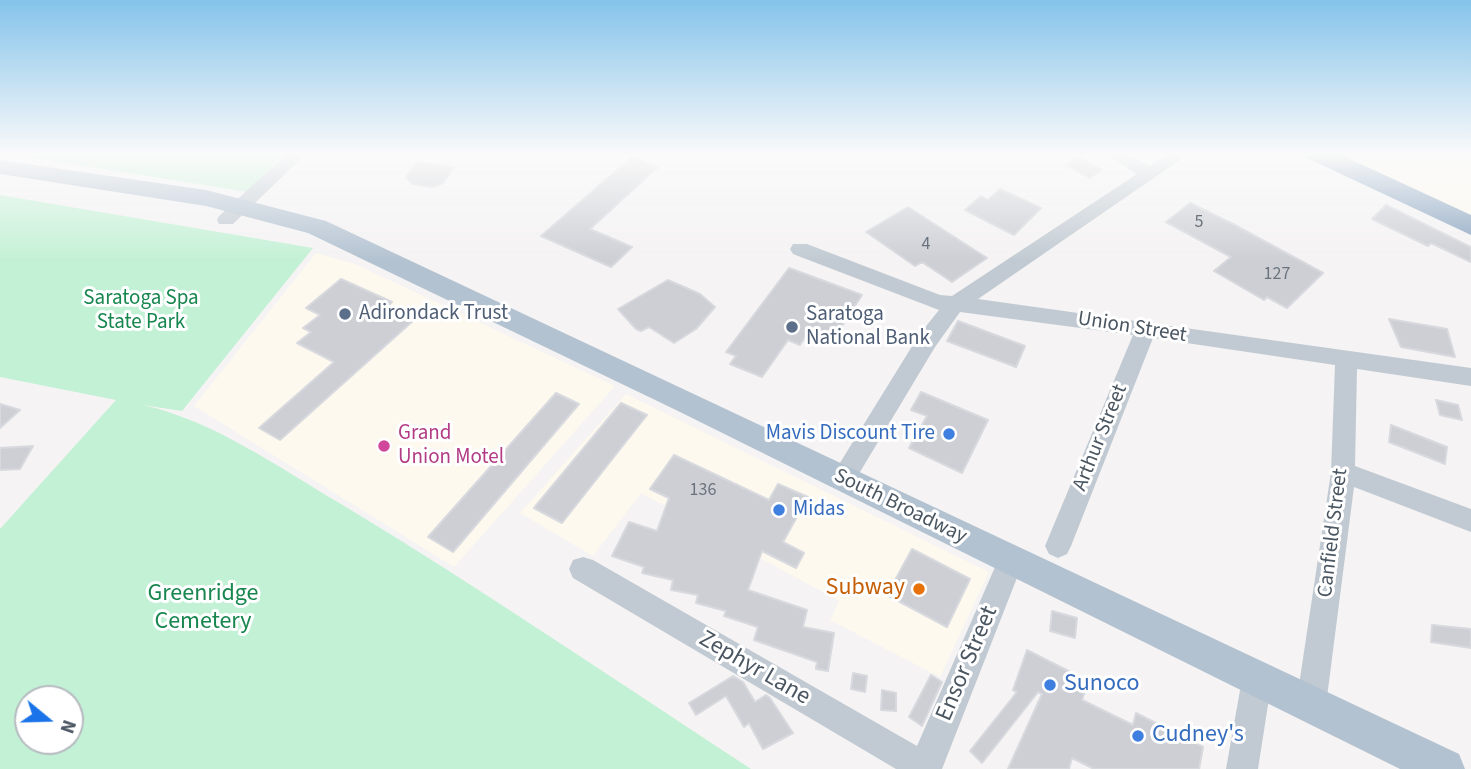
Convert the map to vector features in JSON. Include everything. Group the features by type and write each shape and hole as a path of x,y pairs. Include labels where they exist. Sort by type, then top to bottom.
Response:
{"highway":[{"path":"1392,189 1471,226"}],"main road":[{"name":"South Broadway","path":"39,189 234,213"},
{"name":"South Broadway","path":"111,189 234,213 296,237 356,246 448,287 1444,769"}],"street":[{"path":"234,213 260,189"},
{"path":"842,479 927,341 954,305 1129,189"},
{"name":"Union Street","path":"800,249 938,302 1016,310 1471,377"},
{"name":"Arthur Street","path":"1058,546 1145,331"},
{"name":"Canfield Street","path":"1311,705 1343,472 1346,360"},
{"path":"1343,472 1471,521"},
{"name":"Ensor Street","path":"925,769 1011,560"},
{"name":"Zephyr Lane","path":"583,569 925,769"},
{"path":"1242,769 1257,679"}],"shaded area":[{"path":"1410,189 1471,189 1471,218"},
{"path":"316,253 355,264 615,386 454,567 194,406"},
{"path":"626,394 989,572 940,677 830,620 839,601 641,493 593,556 520,513"}],"green space":[{"path":"229,189 252,189 249,192"},
{"name":"Greenridge Cemetery","path":"0,195 313,248 182,411 143,405 195,422 269,461 445,568 751,769 0,769 0,529 116,400 0,377"}],"building":[{"path":"595,189 634,189 590,229 632,247 611,267 541,236"},
{"path":"1000,189 1041,208 1014,235 965,210 981,196 988,200"},
{"path":"1190,203 1323,273 1287,308 1267,297 1264,300 1214,271 1231,257 1166,222"},
{"path":"1386,205 1471,247 1471,262 1431,243 1428,246 1372,219"},
{"path":"908,207 987,258 952,282 922,262 915,266 866,232"},
{"path":"789,268 862,295 834,338 811,329 800,345 788,340 762,377 730,364 736,356 726,352"},
{"path":"341,279 392,302 387,307 414,320 280,440 259,428 334,362 297,343 311,332 303,328 320,315 306,308"},
{"path":"668,280 700,294 715,307 696,329 674,343 649,327 641,331 636,329 618,309"},
{"path":"1389,319 1447,329 1455,357 1401,347"},
{"path":"958,321 1025,346 1016,367 947,341"},
{"name":"Mavis Discount Tire","path":"921,392 988,420 962,473 909,448 927,416 911,410"},
{"path":"556,393 579,404 453,552 428,537"},
{"path":"1436,400 1458,405 1462,420 1440,415"},
{"path":"621,403 647,415 562,523 534,508"},
{"path":"0,404 20,410 0,428"},
{"path":"1391,425 1447,447 1445,464 1389,442"},
{"path":"33,446 20,469 0,470 0,448"},
{"path":"674,455 769,500 778,484 808,497 783,542 804,553 796,568 762,551 748,590 807,610 803,627 834,633 828,671 816,669 817,662 754,640 758,627 724,616 726,611 696,603 698,595 671,590 673,580 642,573 644,567 612,556 629,522 657,531 669,498 650,489"},
{"path":"912,549 970,579 947,627 887,595"},
{"name":"Sunoco","path":"1052,611 1077,618 1075,638 1050,631"},
{"path":"1432,625 1471,629 1471,648 1431,642"},
{"path":"1027,650 1088,681 1082,700 1133,725 1136,713 1203,747 1199,769 1094,769 1072,758 1069,769 1008,769 1042,694 1038,692 982,763 970,751 1017,692 1013,690"},
{"path":"853,673 867,676 865,692 851,689"},
{"path":"931,675 942,682 922,726 909,717"},
{"path":"733,676 743,682 755,702 766,695 770,698 793,733 763,749 749,723 744,727 726,696 696,715 689,703"},
{"path":"882,690 896,693 896,711 881,710"}],"place":[{"name":"Adirondack Trust","path":"345,314"},
{"name":"Saratoga National Bank","path":"792,327"},
{"name":"Mavis Discount Tire","path":"949,434"},
{"name":"Grand Union Motel","path":"384,446"},
{"name":"Midas","path":"779,510"},
{"name":"Subway","path":"919,589"},
{"name":"Sunoco","path":"1050,685"},
{"name":"Cudney's","path":"1138,736"}],"park label":[{"name":"Saratoga Spa State Park","path":"141,311"}]}
